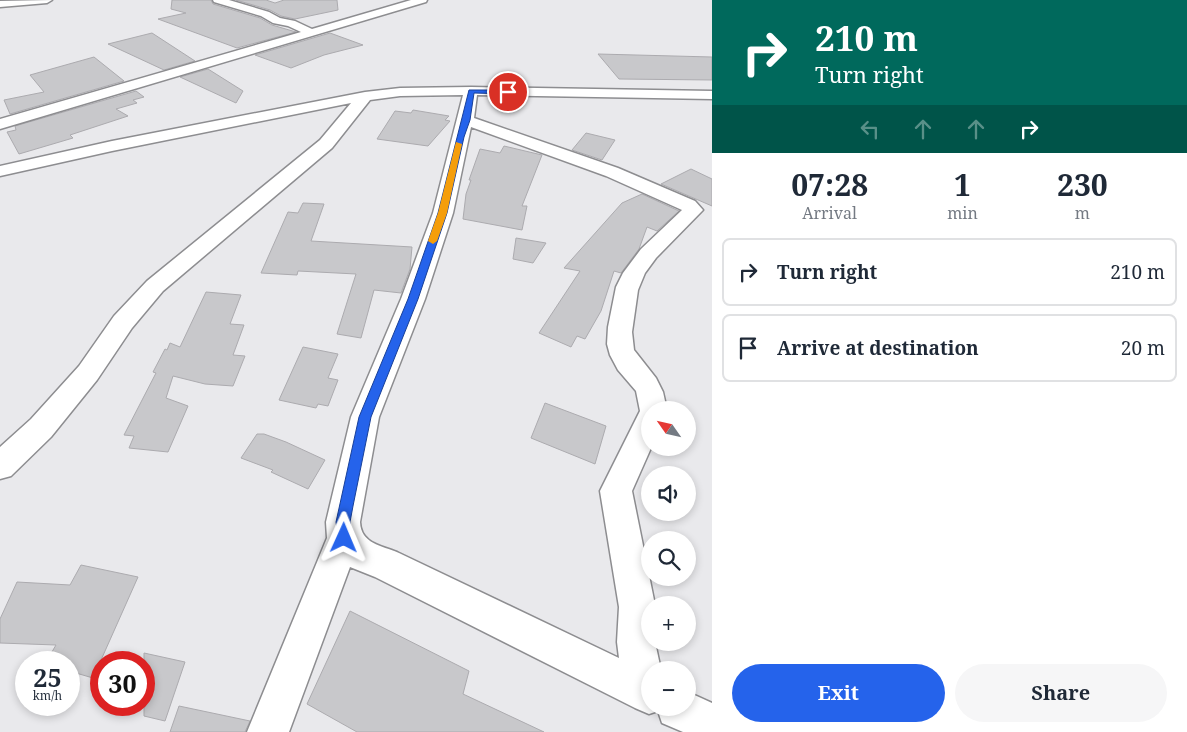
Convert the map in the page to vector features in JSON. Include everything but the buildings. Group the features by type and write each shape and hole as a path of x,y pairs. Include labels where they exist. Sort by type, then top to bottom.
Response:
{"street":[{"path":"0,4 47,0"},
{"path":"218,0 265,14 277,21 291,23 312,33"},
{"path":"0,124 422,0"},
{"path":"0,171 112,146 364,96 400,92 471,91 712,95"},
{"path":"268,732 344,538 343,522 365,417 413,299 440,222 460,137 466,120 471,91"},
{"path":"0,466 40,428 88,373 123,322 155,286 326,144 364,96"},
{"path":"466,120 612,172 688,205 693,210 641,262 627,286 621,317 619,344 623,356 648,385 653,401"},
{"path":"641,438 616,491 637,607 636,642 641,669"},
{"path":"344,538 353,551 388,565 641,690"},
{"path":"694,716 712,724"}],"slow traffic":[{"path":"433,241 443,213 458,144"}],"route":[{"path":"344,538 343,522 365,417 413,299 443,213 460,137 466,120 471,91 508,92"}]}
